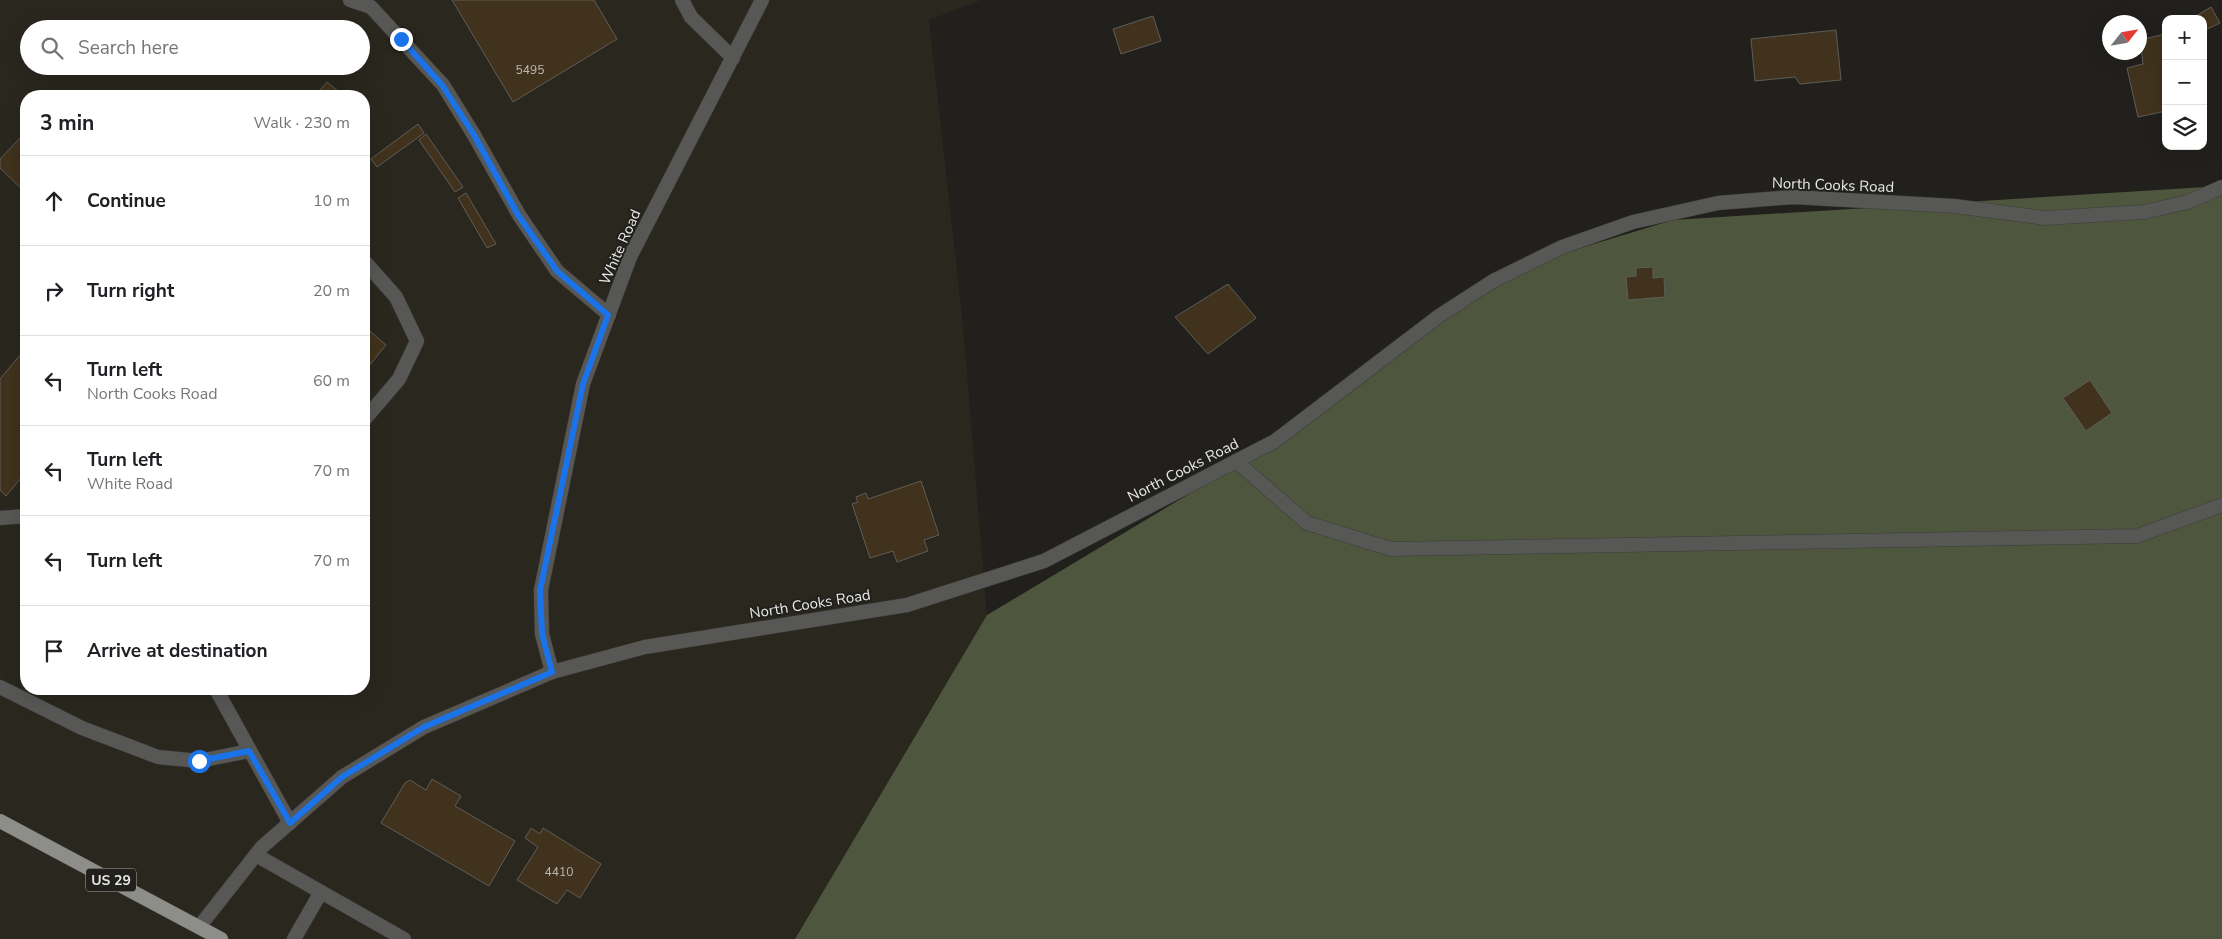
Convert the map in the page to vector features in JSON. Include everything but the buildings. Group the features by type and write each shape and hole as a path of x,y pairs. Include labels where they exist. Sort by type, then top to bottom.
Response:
{"main road":[{"name":"US 29","path":"0,821 221,939"}],"street":[{"path":"350,0 371,7 442,85 474,135 518,215 557,271 608,315"},
{"path":"682,0 691,17 733,58"},
{"name":"White Road","path":"552,672 542,634 540,590 583,384 630,258 762,0"},
{"name":"North Cooks Road","path":"199,927 256,855 290,823 342,777 424,727 552,672 645,647 907,605 1044,561 1275,441 1439,316 1493,281 1562,247 1633,222 1718,203 1793,197 1954,206 2045,218 2144,212 2188,202 2222,187"},
{"path":"370,268 396,297 417,341 399,379 370,413"},
{"path":"1236,461 1307,523 1391,549 2137,536 2222,505"},
{"path":"0,518 20,516"},
{"path":"0,687 82,728 158,757 199,761 249,751"},
{"path":"219,695 290,823"},
{"path":"256,855 404,939"},
{"path":"294,939 322,892"}],"shaded area":[{"path":"0,0 981,0 929,20 963,325 987,615 795,939 0,939"}],"green space":[{"path":"2222,186 2222,939 795,939 987,615 1214,479 1505,271 1673,220"}],"route":[{"path":"199,761 249,751 290,823 342,777 424,727 552,672 542,634 540,590 583,384 608,315 557,271 518,215 474,135 442,85 401,39"}]}
